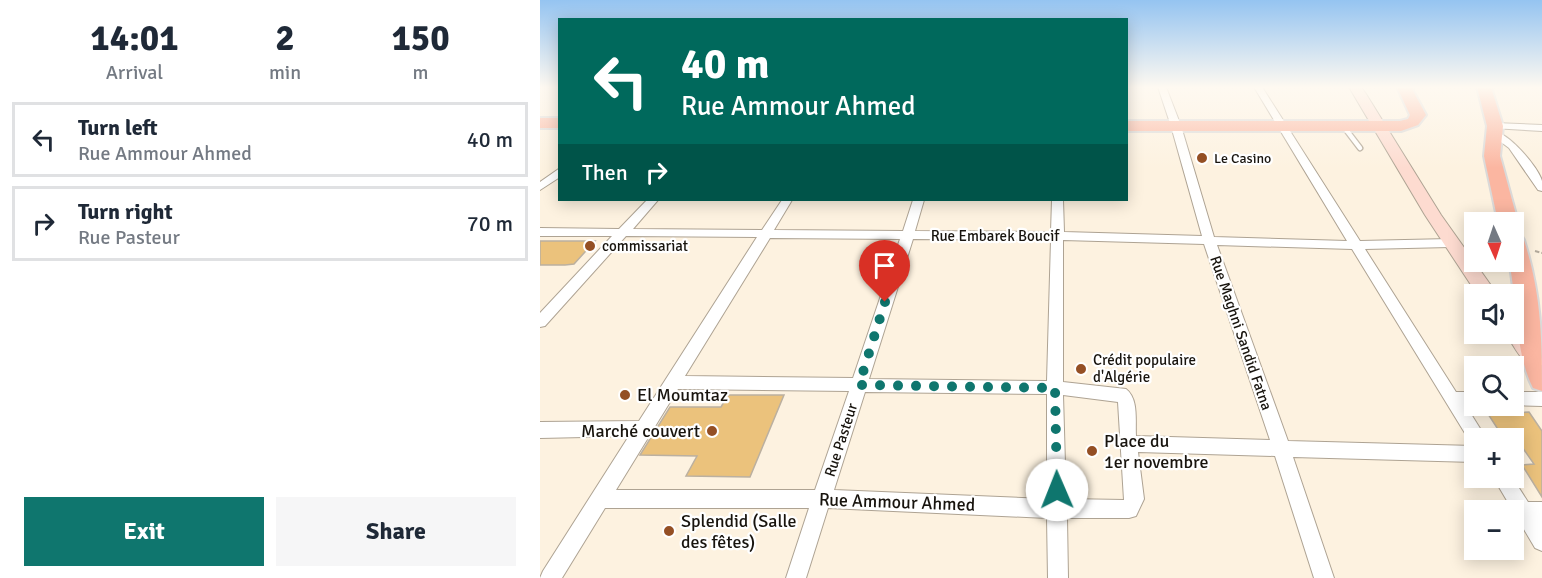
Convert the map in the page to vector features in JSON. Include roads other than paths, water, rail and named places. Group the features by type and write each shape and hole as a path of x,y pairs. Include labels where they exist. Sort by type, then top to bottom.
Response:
{"main road":[{"path":"1373,114 1450,243 1480,284"},
{"path":"1128,126 1382,127 1401,126 1413,122 1417,114"},
{"path":"1491,114 1495,130 1492,156 1506,212"},
{"path":"540,123 558,123"},
{"path":"1521,272 1539,370"},
{"path":"1523,344 1539,370"}],"street":[{"name":"Rue Maghni Sandid Fatna","path":"1172,114 1209,240 1324,578"},
{"path":"1275,114 1471,428"},
{"path":"1495,130 1542,128"},
{"path":"1495,130 1513,146 1542,188"},
{"path":"540,188 558,173"},
{"path":"540,322 652,201"},
{"path":"550,578 671,381 786,201"},
{"name":"Rue Pasteur","path":"796,578 919,201"},
{"path":"1058,201 1055,388 1058,578"},
{"name":"Rue Embarek Boucif","path":"540,232 1057,236 1357,245 1450,243"},
{"name":"Rue Ammour Ahmed","path":"599,499 822,499 1057,509 1129,509 1135,499 1128,444 1126,402 1123,395 1055,388 671,381"},
{"path":"1452,399 1464,399"},
{"path":"1524,399 1542,399"},
{"path":"540,430 642,428"},
{"path":"1128,444 1464,454"},
{"path":"1512,488 1533,511 1542,541"}],"lane":[{"path":"1344,127 1360,148"}],"place":[{"name":"Le Casino","path":"1202,158"},
{"name":"commissariat","path":"590,246"},
{"name":"Crédit populaire d'Algérie","path":"1081,369"},
{"name":"El Moumtaz","path":"625,395"},
{"name":"Marché couvert","path":"712,431"},
{"name":"Place du 1er novembre","path":"1092,451"},
{"name":"Splendid (Salle des fêtes)","path":"669,531"}]}
